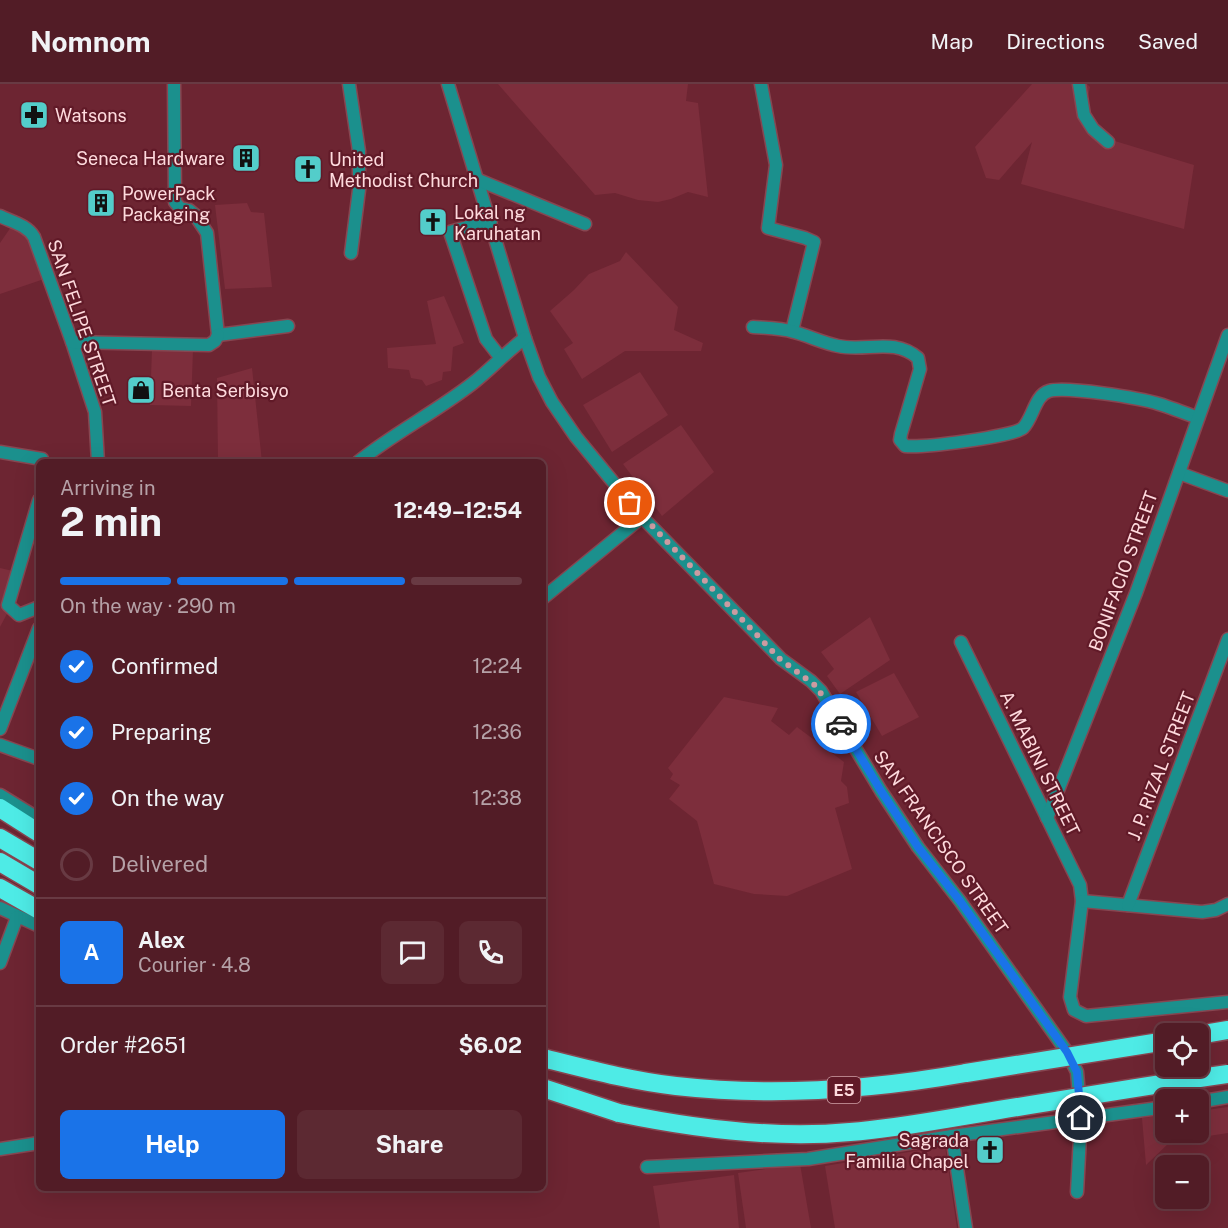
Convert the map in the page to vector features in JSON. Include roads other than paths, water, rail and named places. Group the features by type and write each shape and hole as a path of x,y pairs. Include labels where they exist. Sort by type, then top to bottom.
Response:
{"highway":[{"path":"0,808 36,831"},
{"path":"0,838 36,859"},
{"path":"0,862 36,883"},
{"path":"0,888 36,908"},
{"path":"1209,1033 1228,1030"},
{"name":"E5","path":"546,1059 629,1079 676,1086 784,1091 845,1090 904,1084 1155,1043"},
{"path":"546,1051 629,1079"},
{"path":"546,1096 669,1124 782,1133 848,1132 910,1125 1228,1074"},
{"path":"546,1089 619,1113"}],"street":[{"path":"72,342 209,345 219,334 207,233 195,215 189,210 180,208 175,202 174,84"},
{"path":"349,84 359,151 359,190 351,254"},
{"name":"SAN FRANCISCO STREET","path":"448,84 525,338 539,377 552,402 576,437 642,517 780,659 821,691 881,791 918,847 960,901 1067,1052 1077,1072 1081,1118 1077,1192"},
{"path":"760,84 776,165 768,228 814,242 792,331"},
{"path":"1079,84 1084,115 1093,129 1108,142"},
{"path":"476,179 585,224"},
{"name":"SAN FELIPE STREET","path":"0,216 24,226 34,237 95,412 98,459"},
{"path":"490,220 450,232 486,339 500,357"},
{"path":"219,334 288,326"},
{"path":"753,327 792,331 838,346 856,348 884,345 910,351 918,358 920,369 900,440 905,446 991,438 1018,431 1025,426 1042,395 1049,391 1081,390 1156,403 1198,418"},
{"name":"BONIFACIO STREET","path":"1047,818 1136,593 1228,335"},
{"path":"362,459 382,443 473,383 500,357 525,338"},
{"path":"0,452 42,459"},
{"path":"1179,473 1228,491"},
{"path":"36,510 8,605 19,615 36,608"},
{"path":"546,596 642,517"},
{"path":"0,729 36,636"},
{"name":"J. P. RIZAL STREET","path":"1128,905 1228,639"},
{"name":"A. MABINI STREET","path":"961,642 1080,885 1082,901"},
{"path":"0,745 36,758"},
{"path":"0,795 36,817"},
{"path":"1228,904 1216,910 1202,912 1082,901 1070,997 1074,1010 1086,1016 1228,1002"},
{"path":"0,908 36,926"},
{"path":"0,963 17,917"},
{"path":"1209,1100 1228,1097"},
{"path":"647,1167 808,1159 952,1136 1155,1108"},
{"path":"952,1136 966,1228"},
{"path":"0,1149 36,1143"}],"place":[{"name":"Watsons","path":"34,115"},
{"name":"Seneca Hardware","path":"246,158"},
{"name":"United Methodist Church","path":"308,169"},
{"name":"PowerPack Packaging","path":"101,203"},
{"name":"Lokal ng Karuhatan","path":"433,222"},
{"name":"Benta Serbisyo","path":"141,390"},
{"name":"Sagrada Familia Chapel","path":"990,1150"}]}
